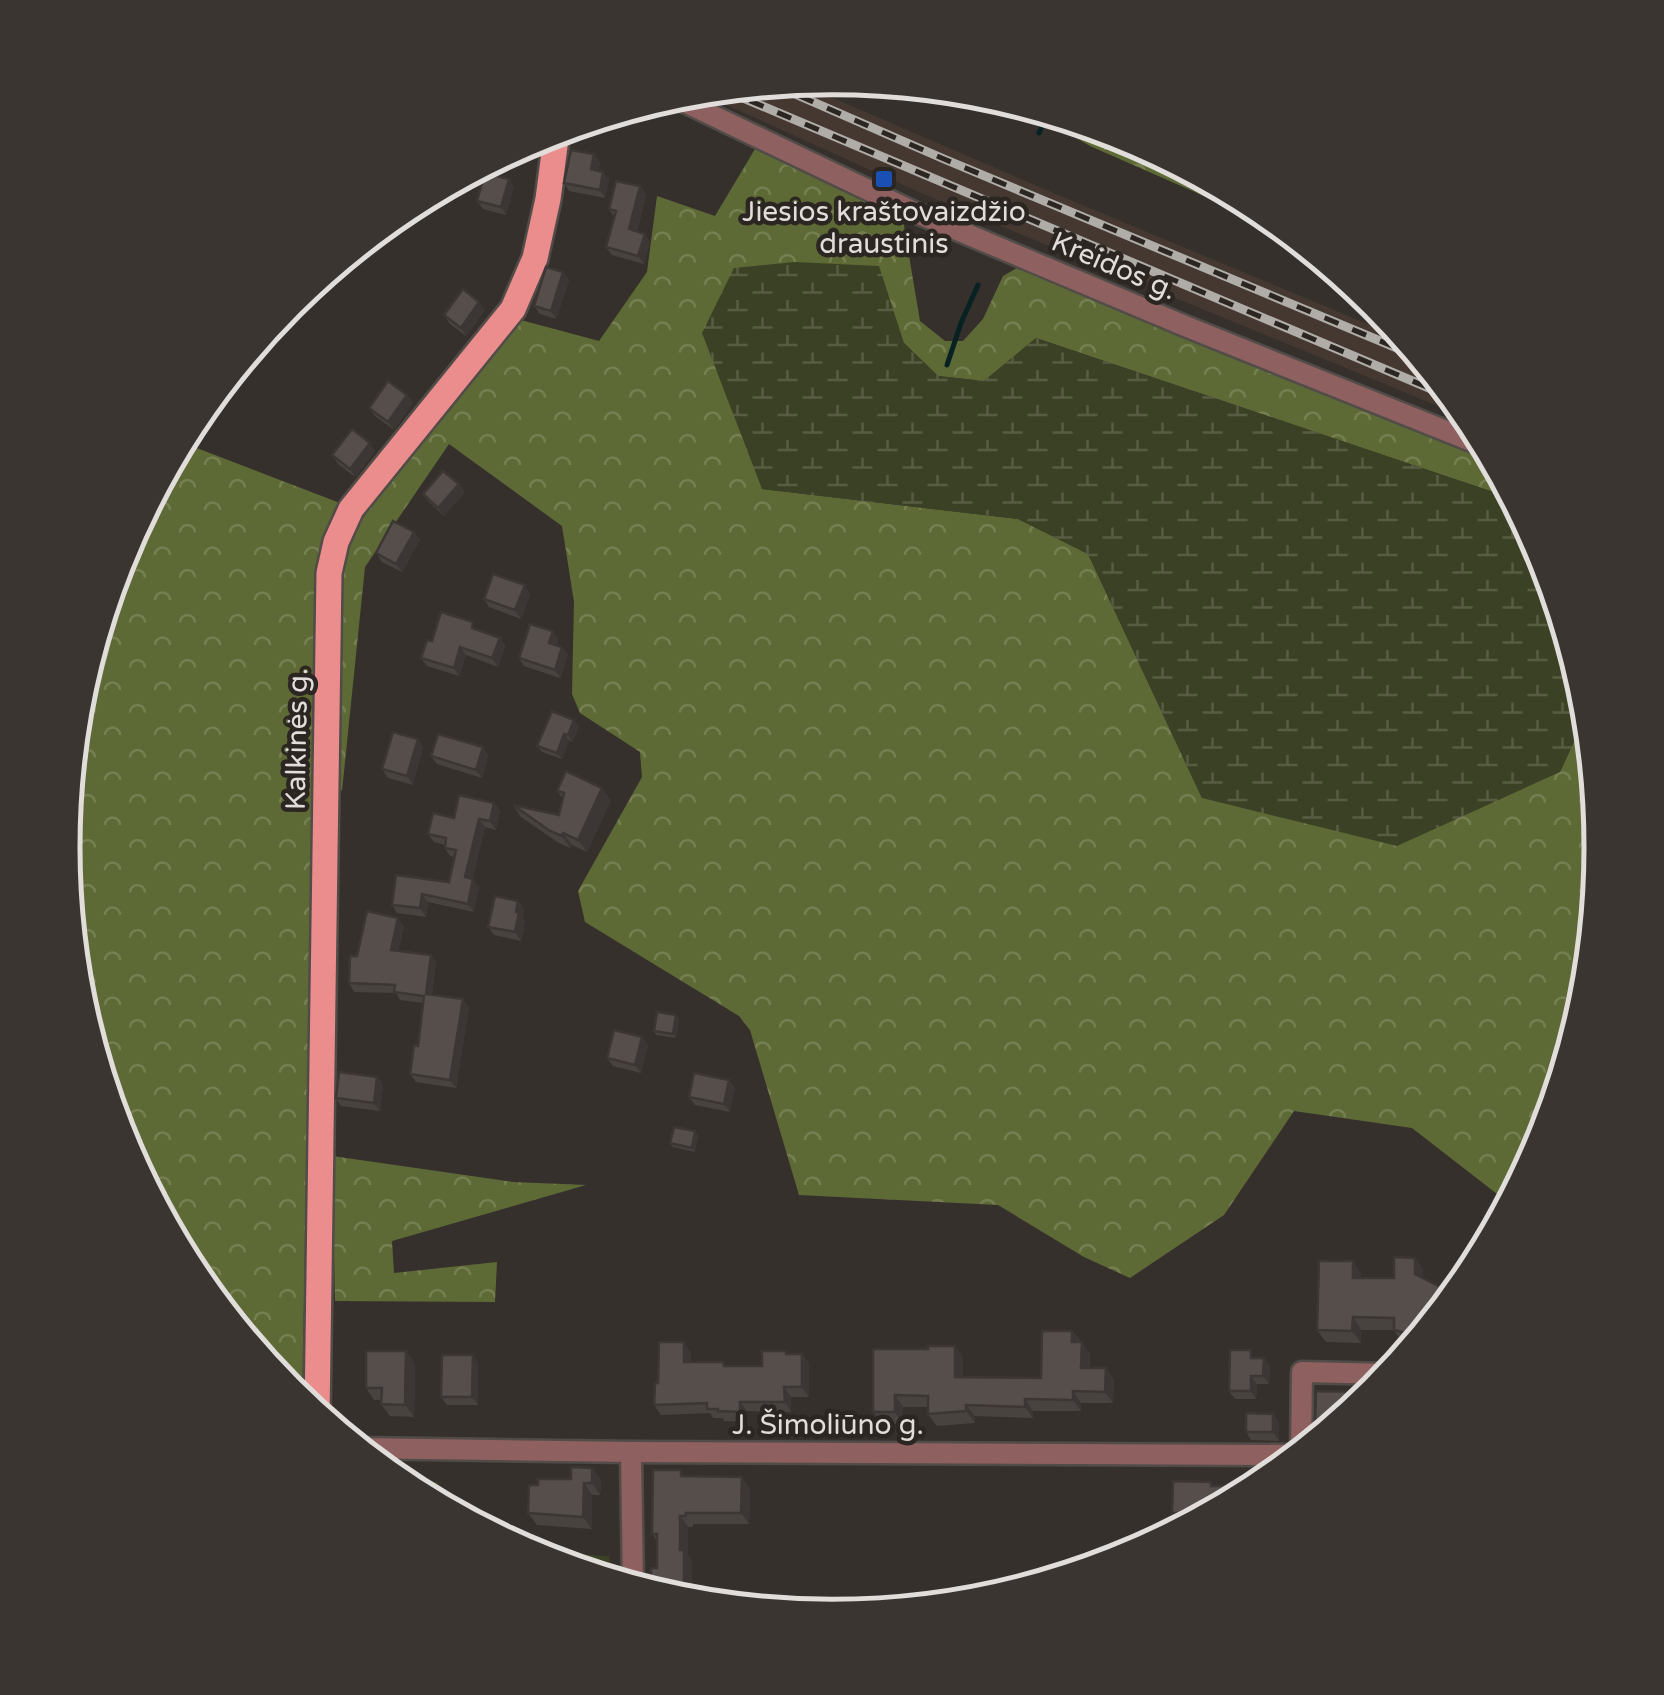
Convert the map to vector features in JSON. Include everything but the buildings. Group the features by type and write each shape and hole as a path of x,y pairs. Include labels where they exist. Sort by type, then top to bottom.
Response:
{"main road":[{"name":"Kalkinės g.","path":"317,1395 329,572 336,542 351,509 512,309 535,258 554,149"}],"street":[{"name":"Kreidos g.","path":"697,108 912,211 1462,437"},
{"path":"1300,1435 1302,1372 1369,1374"},
{"name":"J. Šimoliūno g.","path":"380,1448 1276,1454"},
{"path":"630,1452 634,1573"}],"shaded area":[{"path":"827,95 1374,326 1441,407 923,194 724,104"}],"green space":[{"path":"1073,136 1165,173 1217,201 1090,146"},
{"path":"755,149 903,220 920,321 945,341 963,341 983,319 1003,276 1017,268 1467,446 1494,492 1036,338 984,381 938,376 904,343 762,489 1018,519 1088,554 1202,798 1560,772 1576,737 1584,847 1578,946 1570,994 1544,1089 1498,1195 1412,1128 1294,1111 1224,1215 1130,1278 1084,1257 998,1205 799,1195 750,1030 739,1016 585,922 578,891 642,777 640,752 580,713 572,694 574,602 562,526 449,444 365,567 342,791 332,778 344,553 355,520 517,319 599,341 647,272 657,196 715,216"},
{"path":"795,262 879,266 904,343 938,376 984,381 1036,338 1494,492 1544,606 1570,701 1576,737 1560,772 1397,846 1202,798 1088,554 1018,519 762,489 702,333 734,268"},
{"path":"196,448 340,503 316,686 302,1381 235,1305 181,1224 158,1180 120,1089 94,994 86,946 80,847 86,749 94,701 137,560"},
{"path":"332,1156 513,1182 586,1185 392,1241 394,1273 497,1262 495,1302 335,1301"},
{"path":"576,1554 609,1556 610,1566"}],"waterway":[{"path":"1039,133 1042,126"},
{"path":"947,365 978,285"}],"railway":[{"path":"800,96 1391,346"},
{"path":"749,100 1426,387"}],"place":[{"name":"Jiesios kraštovaizdžio draustinis","path":"884,179"}]}
